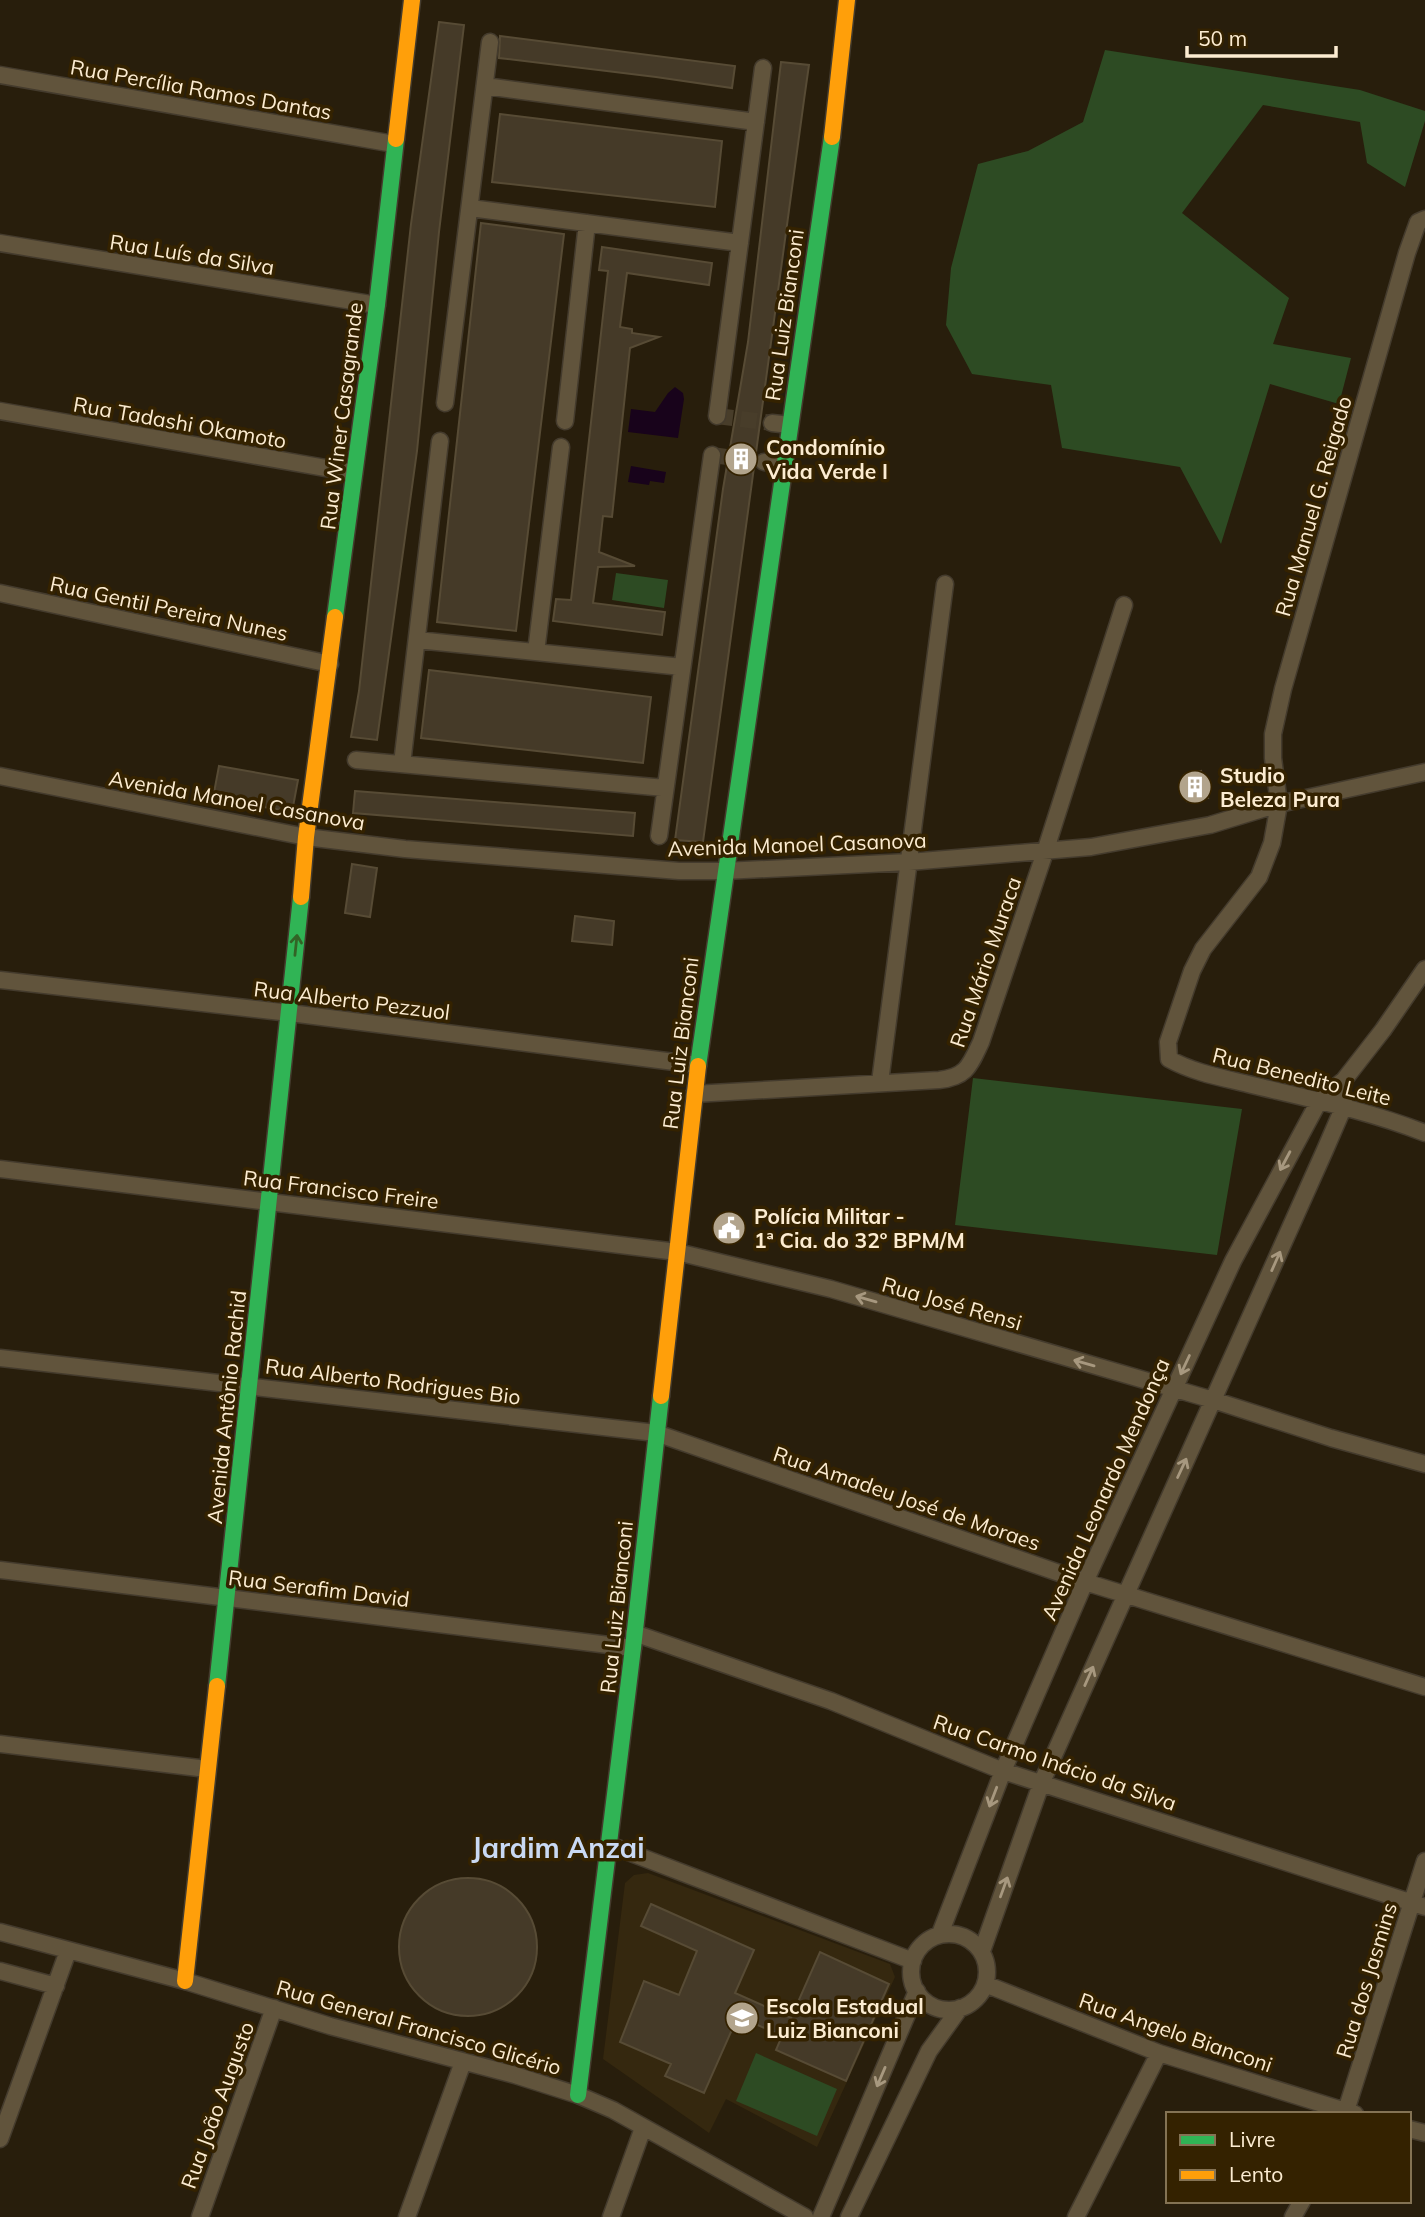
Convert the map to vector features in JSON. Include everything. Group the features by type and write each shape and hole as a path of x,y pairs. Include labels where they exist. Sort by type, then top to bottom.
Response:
{"street":[{"name":"Rua Winer Casagrande","path":"306,837 377,306 412,0"},
{"name":"Rua Luiz Bianconi","path":"578,2095 634,1640 694,1094 834,121 847,0"},
{"path":"445,403 490,42"},
{"path":"717,416 764,68"},
{"name":"Rua Percília Ramos Dantas","path":"0,75 394,144"},
{"path":"485,86 756,122"},
{"path":"470,208 740,243"},
{"name":"Rua Manuel G. Reigado","path":"1169,1059 1167,1049 1170,1034 1192,971 1203,949 1259,877 1272,844 1279,804 1273,734 1283,689 1406,253 1421,220"},
{"path":"565,421 587,223"},
{"name":"Rua Luís da Silva","path":"0,243 377,306"},
{"name":"Rua Tadashi Okamoto","path":"0,411 354,473"},
{"path":"772,423 790,425"},
{"path":"402,764 440,441"},
{"path":"536,652 561,447"},
{"path":"659,836 712,455"},
{"path":"764,462 784,464"},
{"path":"880,1082 945,584"},
{"name":"Rua Gentil Pereira Nunes","path":"0,593 330,664"},
{"name":"Rua Mário Muraca","path":"694,1094 948,1079 959,1076 971,1064 981,1042 1045,852 1124,605"},
{"path":"417,640 682,667"},
{"path":"356,760 665,788"},
{"name":"Avenida Manoel Casanova","path":"0,776 306,837 405,849 680,871 724,871 1045,852 1140,839 1210,825 1279,804 1425,772"},
{"name":"Avenida Antônio Rachid","path":"184,1981 290,1013 306,837"},
{"name":"Avenida Leonardo Mendonça","path":"940,1934 1003,1771 1085,1582 1233,1261 1319,1101 1344,1080 1425,969"},
{"name":"Rua Alberto Pezzuol","path":"0,980 290,1013 698,1065"},
{"name":"Rua Benedito Leite","path":"1169,1059 1198,1072 1344,1106 1425,1133"},
{"path":"982,1951 964,1936 940,1934 920,1947 913,1961 912,1981 917,1991 925,2001 947,2010 971,2003 985,1984 988,1973 982,1951 1041,1784 1344,1106 1344,1080"},
{"name":"Rua Francisco Freire","path":"0,1169 677,1252"},
{"name":"Rua José Rensi","path":"677,1252 831,1289 1425,1464"},
{"name":"Rua Alberto Rodrigues Bio","path":"0,1358 656,1433"},
{"name":"Rua Amadeu José de Moraes","path":"656,1433 1085,1582 1425,1687"},
{"name":"Rua Serafim David","path":"0,1570 225,1598 634,1640"},
{"name":"Rua Carmo Inácio da Silva","path":"634,1640 831,1701 1041,1784 1419,1905"},
{"path":"0,1744 207,1769"},
{"path":"610,1845 913,1961"},
{"name":"Rua dos Jasmins","path":"1349,2112 1419,1905 1425,1861"},
{"name":"Rua General Francisco Glicério","path":"0,1932 184,1981 330,2026 578,2095 613,2110 805,2217"},
{"path":"0,2139 68,1951"},
{"path":"0,1971 55,1986"},
{"name":"Rua Angelo Bianconi","path":"985,1984 1159,2053 1346,2112"},
{"path":"821,2217 917,1991"},
{"name":"Rua João Augusto","path":"200,2217 274,2008"},
{"path":"849,2217 929,2051 960,2008"},
{"path":"1076,2217 1159,2053"},
{"path":"407,2217 463,2062"},
{"path":"611,2217 643,2128"}],"shaded area":[{"path":"675,387 683,393 684,399 678,438 628,432 631,409 655,412"},
{"path":"631,466 666,472 664,483 650,481 649,485 628,482"},
{"name":"Escola Estadual Luiz Bianconi","path":"648,1873 890,1964 895,1977 817,2147 726,2099 709,2133 603,2059 625,1883 634,1875"}],"green space":[{"path":"1105,50 1360,90 1425,111 1425,121 1405,187 1367,163 1360,122 1263,105 1182,213 1289,298 1273,344 1351,358 1339,404 1270,384 1221,544 1180,467 1062,448 1051,385 972,374 946,325 951,268 978,164 1028,151 1083,122"},
{"path":"616,573 668,580 664,608 612,600"},
{"path":"973,1078 1242,1109 1217,1255 955,1225"},
{"path":"756,2053 837,2089 817,2136 736,2101"}],"building":[{"path":"439,22 464,25 439,232 417,451 377,740 351,737 359,691 411,224"},
{"path":"500,36 735,66 732,88 499,58"},
{"path":"781,62 809,65 703,842 675,840 723,489 748,342"},
{"path":"500,114 722,141 715,207 492,182"},
{"path":"481,223 564,234 516,631 437,622"},
{"path":"602,247 712,263 709,285 627,273 620,327 632,329 632,333 659,337 630,348 612,517 603,516 599,552 635,566 598,567 593,603 665,612 662,635 553,621 556,599 571,600 608,271 599,270"},
{"path":"429,670 651,697 643,763 421,738"},
{"path":"219,766 298,780 292,812 213,798"},
{"name":"Studio Beleza Pura","path":"1201,771 1208,798 1187,801 1184,775"},
{"path":"355,791 635,813 633,836 353,813"},
{"path":"352,864 377,868 370,917 345,913"},
{"path":"575,916 614,921 612,945 572,941"},
{"path":"468,1878 495,1883 517,1898 532,1920 537,1947 532,1974 517,1996 495,2011 468,2016 441,2011 419,1996 404,1974 399,1947 404,1920 419,1898 441,1883"},
{"path":"651,1904 754,1950 735,1993 791,2018 820,1952 889,1984 846,2081 776,2050 782,2036 738,2016 704,2093 665,2076 671,2064 620,2042 644,1981 679,1995 697,1951 641,1926"}],"tunnel":[{"path":"717,416 772,423"},
{"path":"712,455 764,462"}],"traffic: fast":[{"path":"698,1066 832,137"},
{"path":"335,617 377,305 396,139"},
{"path":"217,1686 301,897"},
{"path":"578,2095 661,1396"}],"traffic: slow":[{"path":"396,139 412,0"},
{"path":"832,137 847,0"},
{"path":"301,897 306,837 335,617"},
{"path":"661,1396 698,1066"},
{"path":"185,1981 217,1686"}],"place":[{"name":"Condomínio Vida Verde I","path":"741,459"},
{"name":"Studio Beleza Pura","path":"1195,787"},
{"name":"Polícia Militar - 1ª Cia. do 32º BPM/M","path":"729,1228"},
{"name":"Escola Estadual Luiz Bianconi","path":"742,2018"}],"district":[{"name":"Jardim Anzai","path":"558,1847"}]}
